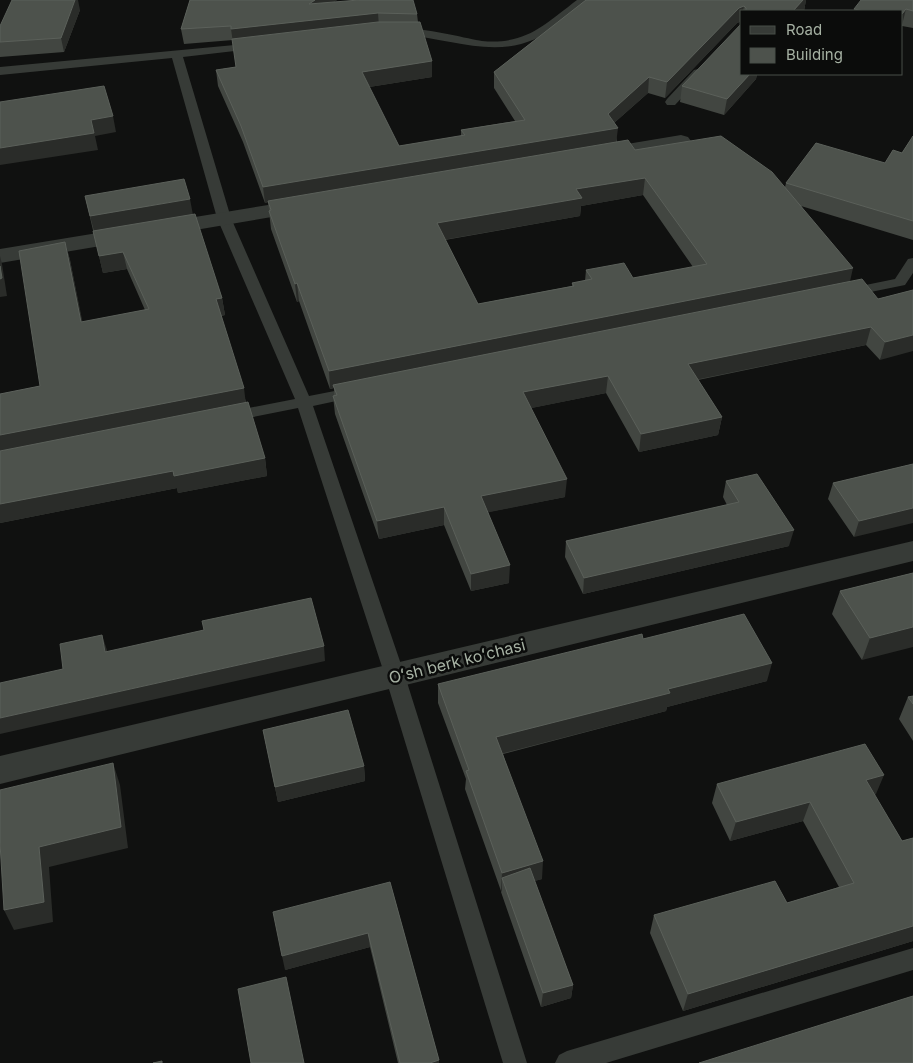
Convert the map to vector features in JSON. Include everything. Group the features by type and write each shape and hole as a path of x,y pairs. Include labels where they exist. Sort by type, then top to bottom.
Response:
{"street":[{"path":"574,159 681,140"},
{"path":"0,256 322,202"},
{"name":"Oʻsh berk koʻchasi","path":"0,770 913,551"}],"lane":[{"path":"387,32 428,33 502,46 527,40 538,35 584,0"},
{"path":"0,71 263,45"},
{"path":"177,55 224,218 304,402 395,676 516,1063"},
{"path":"671,102 710,60"},
{"path":"831,296 900,282 913,262"},
{"path":"216,420 372,388"},
{"path":"567,1063 913,959"}],"building":[{"path":"12,0 75,0 61,38 0,42 0,26"},
{"path":"190,0 315,0 309,4 359,0 413,0 417,14 378,13 231,29 231,26 181,29"},
{"path":"586,0 803,0 794,10 746,10 744,6 739,8 667,82 649,77 608,114 618,128 263,187 241,126 216,70 236,67 232,39 378,22 420,22 432,61 362,72 399,146 465,135 461,130 525,120 494,72"},
{"path":"861,0 913,0 913,11 906,9 903,13 903,10 854,9"},
{"path":"740,25 740,75 749,75 727,99 682,86"},
{"path":"104,86 113,116 91,120 94,133 0,148 0,102"},
{"path":"721,136 772,172 853,268 329,371 297,283 295,284 269,211 271,210 268,201 628,140 635,150","holes":["645,178 707,264 633,278 624,263 586,270 592,279 572,283 574,286 478,304 437,223 582,198 576,189"]},
{"path":"913,136 913,221 786,183 816,143 885,163 893,150 902,153"},
{"path":"184,179 190,199 90,216 85,196"},
{"path":"195,214 222,298 216,299 244,388 0,435 0,394 40,386 19,251 65,242 81,322 149,309 123,252 99,256 93,231"},
{"path":"862,279 878,299 913,290 913,335 885,342 871,327 688,364 722,417 641,434 608,376 523,392 567,479 481,496 510,565 471,574 444,507 377,521 333,396 337,395 333,385"},
{"path":"248,402 265,458 174,476 173,471 0,504 0,451"},
{"path":"913,464 913,508 859,521 833,483"},
{"path":"757,474 794,530 584,578 566,541 739,502 726,481"},
{"path":"913,573 913,627 870,638 840,591"},
{"path":"311,598 324,646 0,718 0,683 63,669 60,644 102,635 105,652 204,630 202,621"},
{"path":"744,614 772,663 668,689 670,693 496,737 543,861 502,873 466,771 469,770 438,684 642,634 643,639"},
{"path":"913,696 913,704 908,697"},
{"path":"348,710 364,766 275,787 263,730"},
{"path":"865,744 884,775 866,780 902,841 913,838 913,926 688,994 654,915 775,881 787,903 854,883 810,802 736,822 717,784"},
{"path":"113,763 121,827 39,847 44,902 4,910 0,843 0,790"},
{"path":"530,868 573,985 543,993 502,878"},
{"path":"390,882 439,1060 430,1063 400,1063 368,933 282,956 273,912"},
{"path":"286,977 304,1063 251,1063 238,989"},
{"path":"913,996 913,1063 699,1063"}]}
